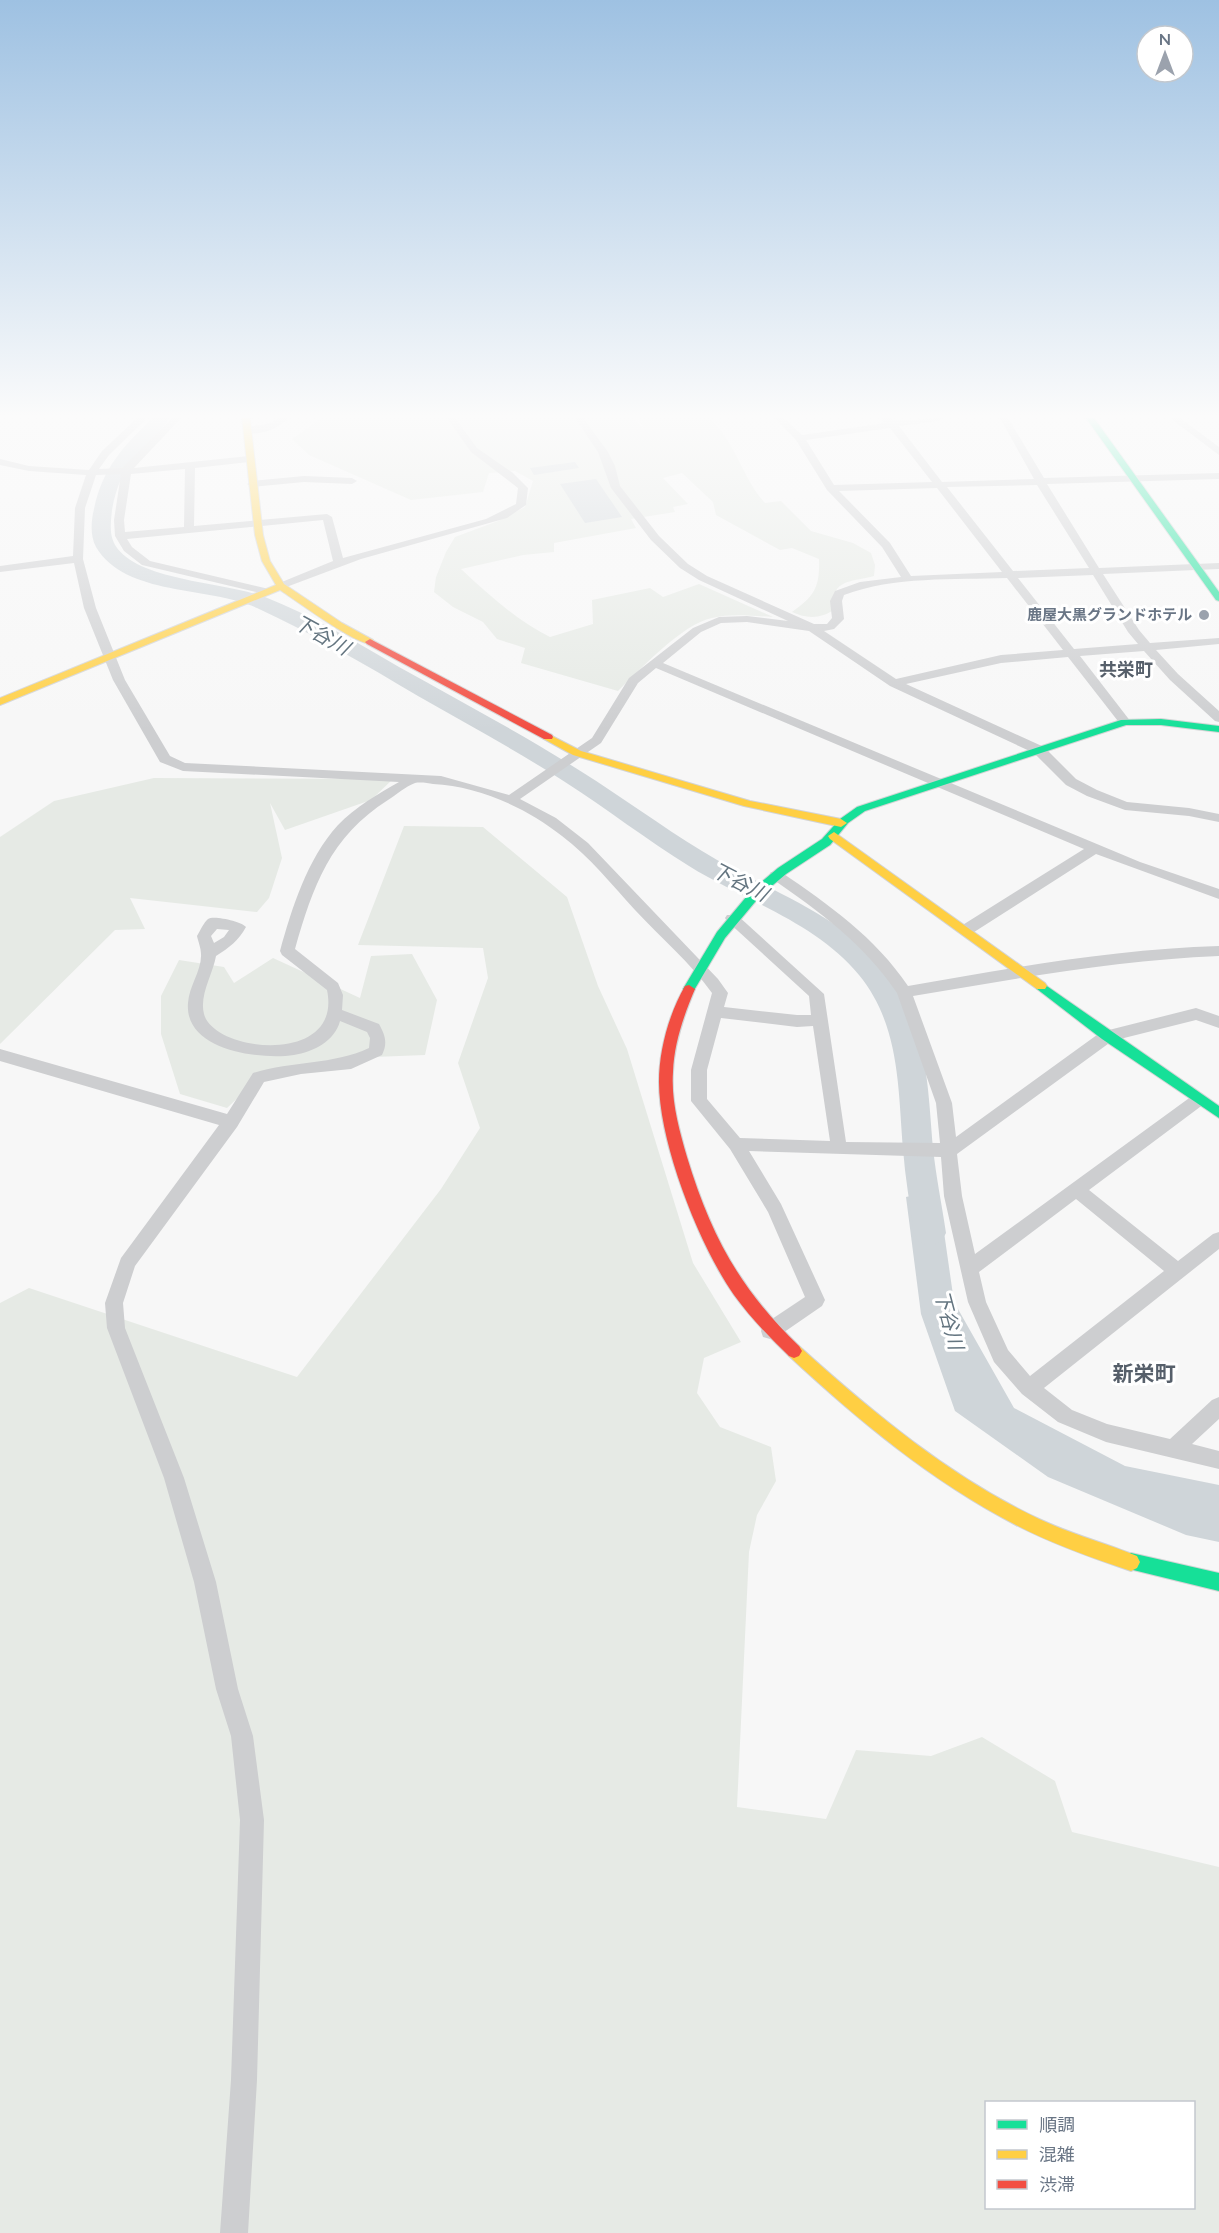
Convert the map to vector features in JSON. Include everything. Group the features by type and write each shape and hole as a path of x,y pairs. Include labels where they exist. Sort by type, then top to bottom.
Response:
{"street":[{"path":"79,522 78,559 90,608 119,680 165,759 183,767 326,772 441,780 477,786 512,799 538,813 582,845 700,969 720,993 699,1070 699,1101 736,1144 775,1209 816,1300 770,1331"},
{"path":"119,522 120,537 129,549 146,563 262,592"},
{"path":"189,522 189,530"},
{"path":"120,537 275,522"},
{"path":"328,522 339,564"},
{"path":"0,702 262,592 339,564 486,522"},
{"path":"643,522 655,538 684,566 704,578 812,628 894,683 1038,750 1071,782 1125,806 1190,812 1219,818"},
{"path":"864,522 886,545 908,579"},
{"path":"967,522 1125,722"},
{"path":"1066,522 1134,632 1174,677 1219,718"},
{"path":"1165,522 1219,598"},
{"path":"257,524 266,561 281,586 339,625 572,756 748,804 841,823"},
{"path":"0,569 78,559"},
{"path":"512,799 597,740 633,681 697,630 718,620 747,619 821,628 834,624 838,619 836,601 839,593 849,587 908,579 1007,573 1219,566"},
{"path":"894,683 1001,659 1219,641"},
{"path":"654,663 938,784 1179,882 1219,894"},
{"path":"1219,729 1161,722 1125,722 861,809 841,823 834,836 771,879 732,918 700,969 680,1011 667,1060 666,1089 669,1118 704,1228 739,1292 770,1331 861,1409 925,1459 999,1507 1067,1540 1179,1575 1219,1582"},
{"path":"209,953 197,996 197,1019 205,1030 222,1041 278,1052 306,1047 320,1040 333,1025 337,993 333,987 287,951 297,914 336,836 358,815 413,779"},
{"path":"834,836 966,930 1107,1036 1219,1113"},
{"path":"966,930 1096,848"},
{"path":"771,879 838,918 873,951 896,978 904,992 944,1103 953,1196 969,1269 977,1302 1001,1356 1029,1388 1065,1416 1106,1434 1219,1460"},
{"path":"732,918 816,994 838,1148"},
{"path":"904,992 1021,972 1219,951"},
{"path":"714,1012 797,1021 820,1020"},
{"path":"234,2233 244,2080 252,1820 242,1736 227,1689 205,1582 174,1478 116,1328 114,1303 127,1263 231,1122 260,1077 301,1068 351,1064 376,1051 378,1038 373,1028 335,1013"},
{"path":"736,1144 885,1150 950,1150 1107,1036 1196,1014 1219,1022"},
{"path":"0,1055 231,1122"},
{"path":"969,1269 1198,1100"},
{"path":"1077,1190 1177,1271"},
{"path":"1029,1388 1219,1239"},
{"path":"1173,1449 1219,1406"}],"shaded area":[{"path":"495,522 633,522 636,528 554,543 554,552 523,555 461,569 514,615 550,637 593,624 592,600 650,588 663,597 699,584 773,617 727,616 700,622 662,648 618,691 521,663 525,648 497,639 483,622 453,607 434,592 436,577 455,537"},
{"path":"729,522 802,522 811,531 853,543 871,553 875,565 874,576 850,581 839,587 835,592 835,609 824,615 803,616 792,612 806,601 814,590 817,584 819,559 792,548 780,550"},
{"path":"154,778 393,779 371,800 285,830 270,803 282,858 269,898 257,912 130,898 145,929 115,930 0,1044 0,837 54,801"},
{"path":"404,826 483,827 567,897 598,986 627,1049 693,1263 741,1342 704,1358 697,1393 720,1427 771,1447 776,1481 757,1515 749,1552 737,1807 826,1819 856,1750 931,1756 982,1737 1055,1781 1072,1832 1219,1867 1219,2233 0,2233 0,1303 29,1288 297,1377 441,1189 480,1128 458,1063 488,978 483,948 358,945"},
{"path":"412,954 437,1000 425,1055 348,1058 260,1077 227,1108 180,1094 161,1034 161,996 179,960 224,967 234,983 273,958 360,998 371,956"}],"water":[{"path":"938,1190 954,1302 1014,1408 1125,1466 1219,1485 1219,1542 1186,1535 1048,1477 955,1411 921,1314 906,1197"}],"waterway":[{"name":"下谷川","path":"101,522 106,547 119,561 137,572 244,596 263,603 338,642 544,759 698,860 800,915 847,946 867,966 885,990 904,1032 913,1077 920,1168 930,1233"}],"traffic: fast":[{"path":"1165,522 1219,598"},
{"path":"689,989 721,935 756,893 782,871 826,842 844,821 861,809 1125,722 1161,722 1219,729"},
{"path":"1041,986 1107,1036 1219,1113"},
{"path":"1131,1562 1219,1582"}],"traffic: slow":[{"path":"258,522 266,561 281,586 339,625 370,642"},
{"path":"0,702 281,586"},
{"path":"548,737 577,753 748,804 841,823"},
{"path":"834,836 1041,986"},
{"path":"794,1351 874,1421 931,1464 990,1502 1034,1526 1131,1562"}],"traffic: jam":[{"path":"370,642 548,737"},
{"path":"689,989 674,1030 666,1072 668,1108 676,1143 702,1220 725,1267 754,1309 794,1351"}],"place":[{"name":"鹿屋大黒グランドホテル","path":"1204,615"}],"district":[{"name":"共栄町","path":"1126,670"},
{"name":"新栄町","path":"1144,1374"}]}
